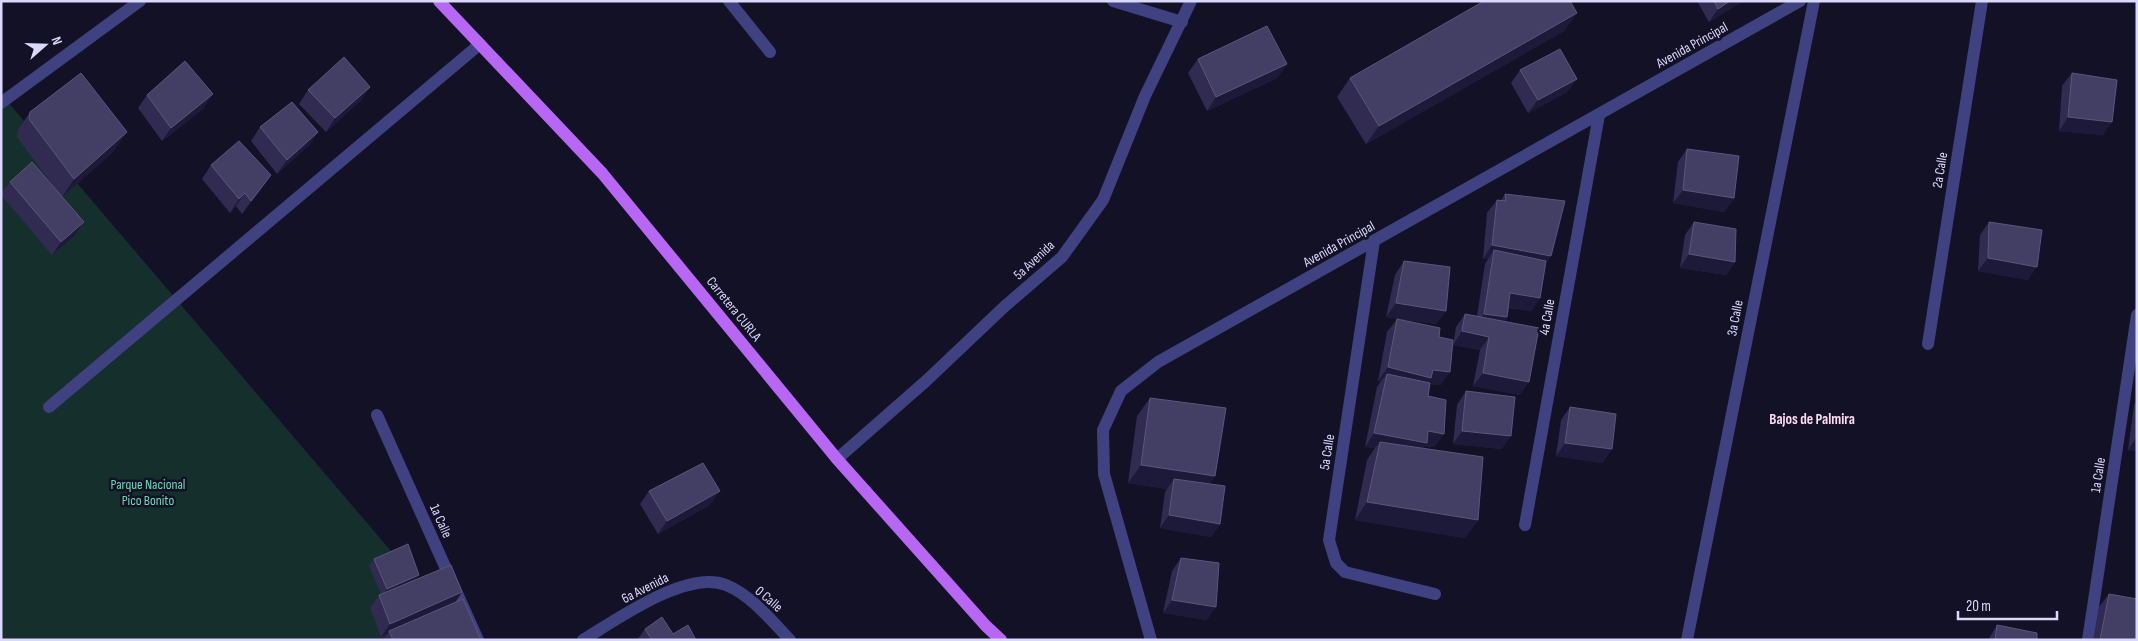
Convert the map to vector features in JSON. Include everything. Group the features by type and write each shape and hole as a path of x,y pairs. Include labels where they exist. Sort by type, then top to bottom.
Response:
{"main road":[{"name":"Carretera CURLA","path":"439,1 602,173 837,459 986,626 1002,640"}],"street":[{"path":"1,103 140,1"},
{"path":"728,1 770,52"},
{"path":"1112,1 1182,22"},
{"name":"5a Avenida","path":"837,459 926,381 1004,307 1062,257 1103,200 1145,96 1192,1"},
{"name":"Avenida Principal","path":"1150,640 1104,474 1103,430 1121,391 1158,362 1800,1"},
{"name":"3a Calle","path":"1687,640 1814,1"},
{"name":"2a Calle","path":"1928,344 1982,1"},
{"path":"49,407 480,44"},
{"name":"4a Calle","path":"1524,525 1599,115"},
{"name":"5a Calle","path":"1374,241 1330,540 1336,563 1345,572 1435,594"},
{"name":"1a Calle","path":"2088,640 2137,315"},
{"name":"1a Calle","path":"377,416 478,640"},
{"name":"6a Avenida","path":"583,640 641,605 677,588 702,582 726,585"},
{"name":"0 Calle","path":"726,585 757,605 790,640"}],"green space":[{"name":"Parque Nacional Pico Bonito","path":"1,94 467,640 1,640"}],"building":[{"path":"1484,1 1570,1 1577,13 1379,126 1350,78"},
{"path":"1714,1 1730,1 1718,9"},
{"path":"1267,26 1287,64 1216,97 1198,59"},
{"path":"1560,49 1577,79 1538,100 1520,70"},
{"path":"344,57 370,87 335,118 308,90"},
{"path":"185,61 213,94 171,128 147,95"},
{"path":"81,73 127,132 74,179 29,119 30,112"},
{"path":"2072,73 2117,80 2112,122 2068,117"},
{"path":"292,102 318,132 287,160 260,127"},
{"path":"239,141 271,175 251,201 245,193 239,199 211,165"},
{"path":"1687,149 1739,156 1734,198 1683,190"},
{"path":"32,162 84,222 61,242 10,182"},
{"path":"1505,194 1565,201 1551,256 1492,245 1497,200 1506,201"},
{"path":"1694,222 1736,229 1735,262 1689,254"},
{"path":"1989,222 2042,230 2037,267 1988,258"},
{"path":"1494,250 1546,261 1540,298 1510,293 1507,317 1484,314"},
{"path":"1404,261 1450,267 1446,311 1396,303"},
{"path":"1465,314 1539,328 1529,382 1483,373 1489,337 1462,331"},
{"path":"1397,319 1440,328 1439,337 1453,340 1450,372 1433,370 1431,378 1388,367"},
{"path":"1387,374 1430,383 1428,396 1446,400 1444,434 1428,431 1427,443 1374,433"},
{"path":"1466,391 1515,397 1511,436 1462,431"},
{"path":"1150,398 1226,408 1215,476 1141,465"},
{"path":"1570,407 1616,414 1612,449 1565,443"},
{"path":"1380,442 1483,457 1478,520 1367,502"},
{"path":"703,463 720,491 667,521 649,491"},
{"path":"1174,479 1225,486 1220,524 1169,515"},
{"path":"408,544 419,575 387,589 374,559"},
{"path":"1181,558 1219,563 1216,607 1172,600"},
{"path":"451,565 462,592 390,624 379,595"},
{"path":"2109,594 2137,599 2137,640 2100,640"},
{"path":"463,599 481,640 393,640 389,631"},
{"path":"662,617 673,634 688,625 696,640 652,640 645,629"},
{"path":"1997,625 2037,633 2037,640 1995,640"}],"district":[{"name":"Bajos de Palmira","path":"1812,419"}]}
